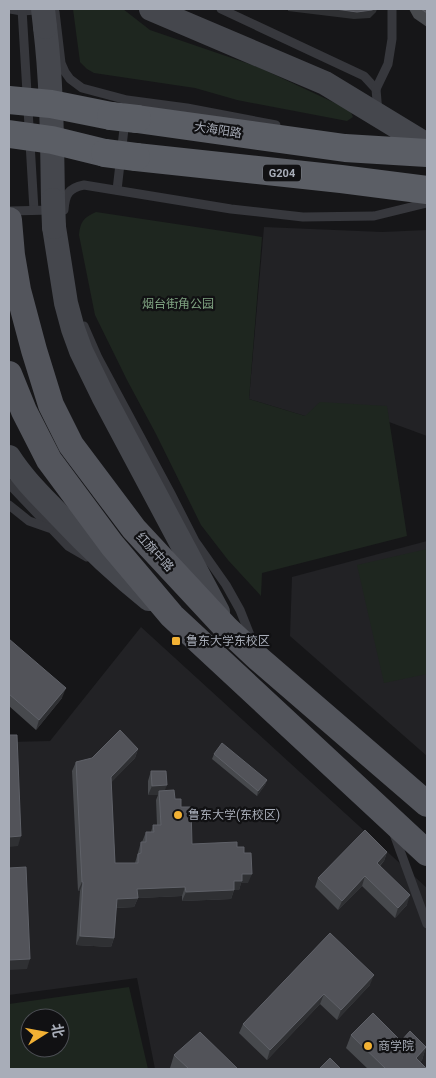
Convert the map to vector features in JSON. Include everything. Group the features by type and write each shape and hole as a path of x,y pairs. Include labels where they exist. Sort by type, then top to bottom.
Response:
{"highway":[{"name":"大海阳路","path":"9,100 125,112 345,148 419,145"},
{"name":"G204","path":"9,134 52,140 105,153 427,190"}],"main road":[{"path":"151,9 325,82 378,114 419,145"},
{"path":"33,14 48,54 54,213 66,303 73,329 81,351 103,396 227,629"},
{"name":"红旗中路","path":"9,220 18,290 34,350 51,405 71,445 134,529 227,629 259,659 427,804"},
{"path":"9,374 24,411 49,460 112,545 172,616"},
{"path":"9,457 16,469 38,495 118,574 172,616 427,853"}],"lane":[{"path":"10,9 33,14 48,9 55,12 61,63 65,72 77,86 125,112 187,108 282,126"},
{"path":"221,9 364,76 376,88"},
{"path":"378,114 376,88 388,64 392,39 392,9"},
{"path":"33,14 54,213"},
{"path":"118,190 125,112"},
{"path":"54,213 74,187 84,185 231,209 303,217 374,216 427,203"},
{"path":"9,211 54,213"},
{"path":"81,316 83,325 98,358 163,478 195,542 226,585 240,610 259,659"},
{"path":"9,484 68,546 118,574"},
{"path":"9,505 30,521 52,529"},
{"path":"386,815 405,861 427,924"}],"shaded area":[{"path":"264,227 382,232 427,230 427,436 389,422 386,406 305,416 249,399"},
{"path":"427,541 427,756 290,636 292,577"},
{"name":"鲁东大学(东校区)","path":"141,627 427,888 427,1069 155,1069 137,978 9,995 9,742 50,741"}],"green space":[{"path":"73,9 123,9 150,30 258,67 350,110 353,117 347,121 237,100 195,88 94,73 80,62"},
{"name":"烟台街角公园","path":"96,212 262,237 249,399 305,416 320,402 387,406 407,536 262,573 261,596 228,560 201,525 95,315 79,235 83,220"},
{"path":"427,549 427,674 384,683 357,565"},
{"path":"129,987 148,1069 9,1069 9,1004"}],"building":[{"path":"335,9 374,9 357,12"},
{"path":"9,639 66,688 39,720 9,694"},
{"path":"120,730 138,749 111,777 115,863 138,863 138,854 141,853 141,842 146,842 146,832 154,832 153,825 161,825 159,791 174,790 175,799 181,799 181,807 191,807 192,844 237,842 237,847 244,847 244,853 251,853 252,874 242,874 242,881 234,881 234,890 186,892 185,887 137,889 138,898 117,899 114,938 80,936 83,882 76,762 92,758"},
{"path":"9,735 17,735 21,836 9,837"},
{"path":"222,743 267,780 258,791 214,754"},
{"path":"151,771 166,771 167,785 152,786"},
{"path":"365,830 387,852 377,863 410,895 398,908 365,876 342,901 318,878"},
{"path":"26,867 30,959 9,960 9,868"},
{"path":"330,933 374,975 341,1010 324,994 270,1050 243,1024"},
{"path":"373,1013 401,1041 410,1031 426,1047 416,1058 427,1069 386,1069 351,1035"},
{"path":"200,1032 238,1069 189,1069 174,1055"},
{"path":"330,1058 341,1069 319,1069"}],"place":[{"name":"鲁东大学东校区","path":"176,641"},
{"name":"鲁东大学(东校区)","path":"178,815"},
{"name":"商学院","path":"368,1046"}]}
